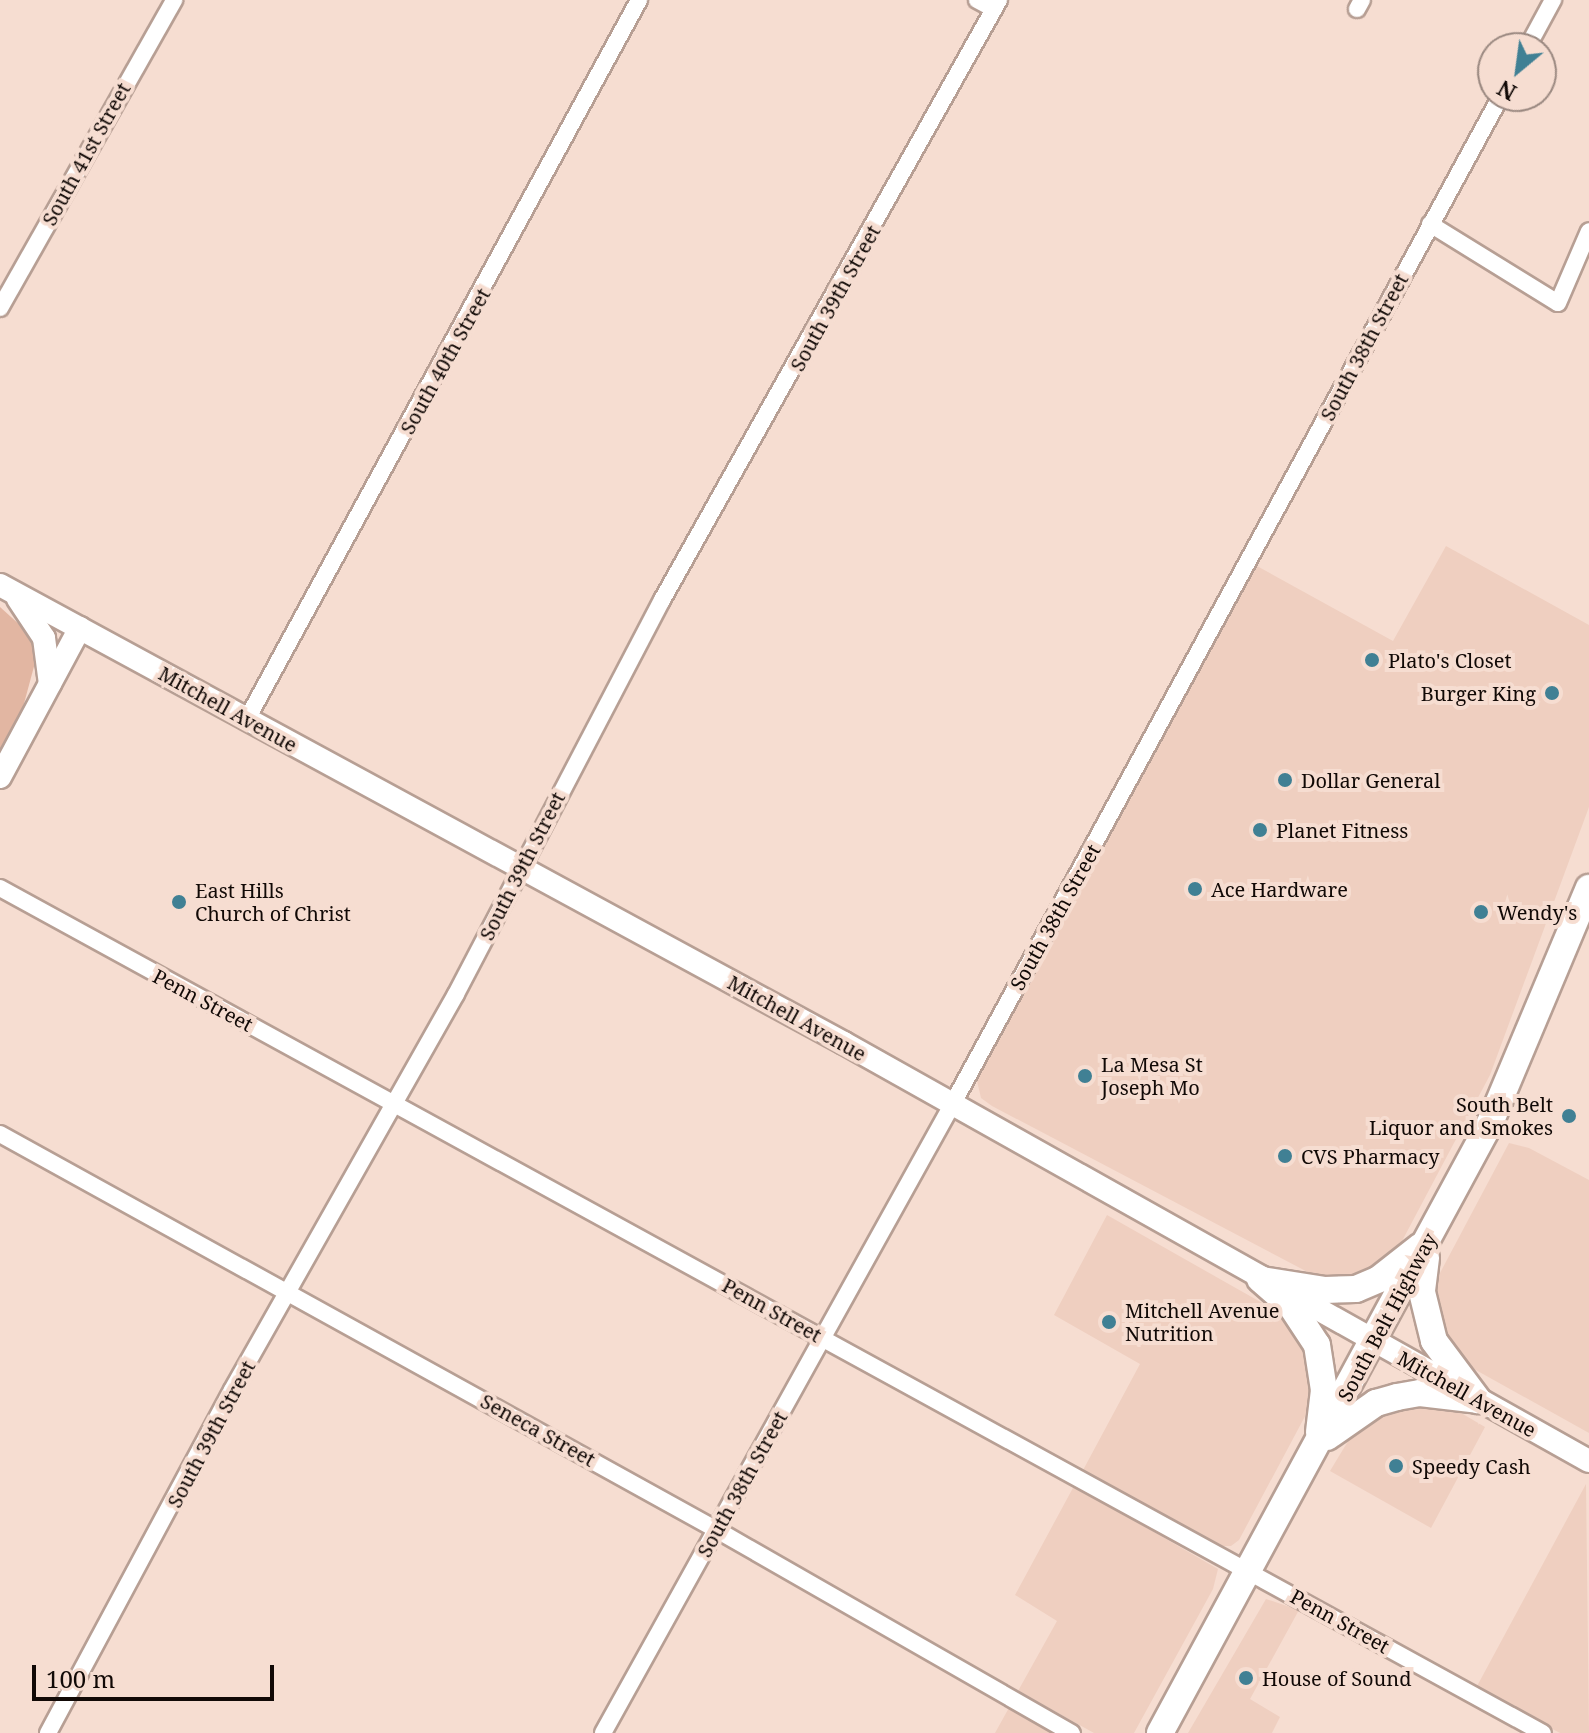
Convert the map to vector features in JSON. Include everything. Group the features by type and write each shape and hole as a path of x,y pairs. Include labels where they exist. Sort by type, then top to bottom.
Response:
{"main road":[{"name":"South Belt Highway","path":"1160,1733 1374,1343 1490,1123 1588,894"},
{"path":"1260,1279 1325,1290 1356,1289 1379,1279 1430,1239"},
{"path":"1430,1239 1422,1292 1425,1317 1434,1341 1478,1400"},
{"path":"1260,1279 1292,1307 1317,1345 1324,1390 1317,1445"},
{"path":"1317,1445 1376,1403 1397,1397 1420,1393 1478,1400"}],"street":[{"name":"South 41st Street","path":"0,308 174,0"},
{"name":"South 40th Street","path":"247,719 639,0"},
{"path":"977,0 996,5"},
{"path":"1536,32 1553,0"},
{"name":"South 39th Street","path":"48,1733 395,1104 662,600 996,5"},
{"name":"South 38th Street","path":"603,1733 952,1105 1492,112"},
{"path":"1430,224 1558,303 1589,231"},
{"name":"Mitchell Avenue","path":"6,588 952,1105 1589,1461"},
{"path":"6,588 44,638 50,684"},
{"path":"0,777 80,628"},
{"name":"Penn Street","path":"0,888 1543,1733"},
{"name":"Seneca Street","path":"0,1134 717,1530 1072,1733"}],"shaded area":[{"path":"1446,546 1589,625 1589,807 1490,1075 1401,1243 1357,1278 1319,1278 992,1106 981,1098 977,1081 1257,566 1393,641"},
{"path":"0,607 31,635 36,659 22,711 0,751"},
{"path":"1509,1143 1529,1148 1589,1180 1589,1433 1465,1364 1440,1335 1433,1295 1440,1273"},
{"path":"1107,1215 1278,1312 1310,1346 1311,1405 1239,1540 1231,1546 1218,1546 1082,1472 1140,1364 1054,1315"},
{"path":"1406,1401 1456,1410 1485,1427 1431,1528 1330,1471 1356,1428"},
{"path":"1586,1484 1589,1733 1560,1733 1476,1688"},
{"path":"1074,1486 1218,1569 1213,1589 1134,1733 1094,1733 1018,1691 1057,1621 1015,1595"},
{"path":"1266,1599 1299,1610 1250,1699 1280,1717 1272,1733 1188,1733"},
{"path":"1010,1706 1058,1733 995,1733"}],"place":[{"name":"Plato's Closet","path":"1372,660"},
{"name":"Burger King","path":"1552,693"},
{"name":"Dollar General","path":"1285,780"},
{"name":"Planet Fitness","path":"1260,830"},
{"name":"Ace Hardware","path":"1195,889"},
{"name":"East Hills Church of Christ","path":"179,902"},
{"name":"Wendy's","path":"1481,912"},
{"name":"La Mesa St Joseph Mo","path":"1085,1076"},
{"name":"South Belt Liquor and Smokes","path":"1569,1116"},
{"name":"CVS Pharmacy","path":"1285,1156"},
{"name":"Mitchell Avenue Nutrition","path":"1109,1322"},
{"name":"Speedy Cash","path":"1396,1466"},
{"name":"House of Sound","path":"1246,1678"}]}
